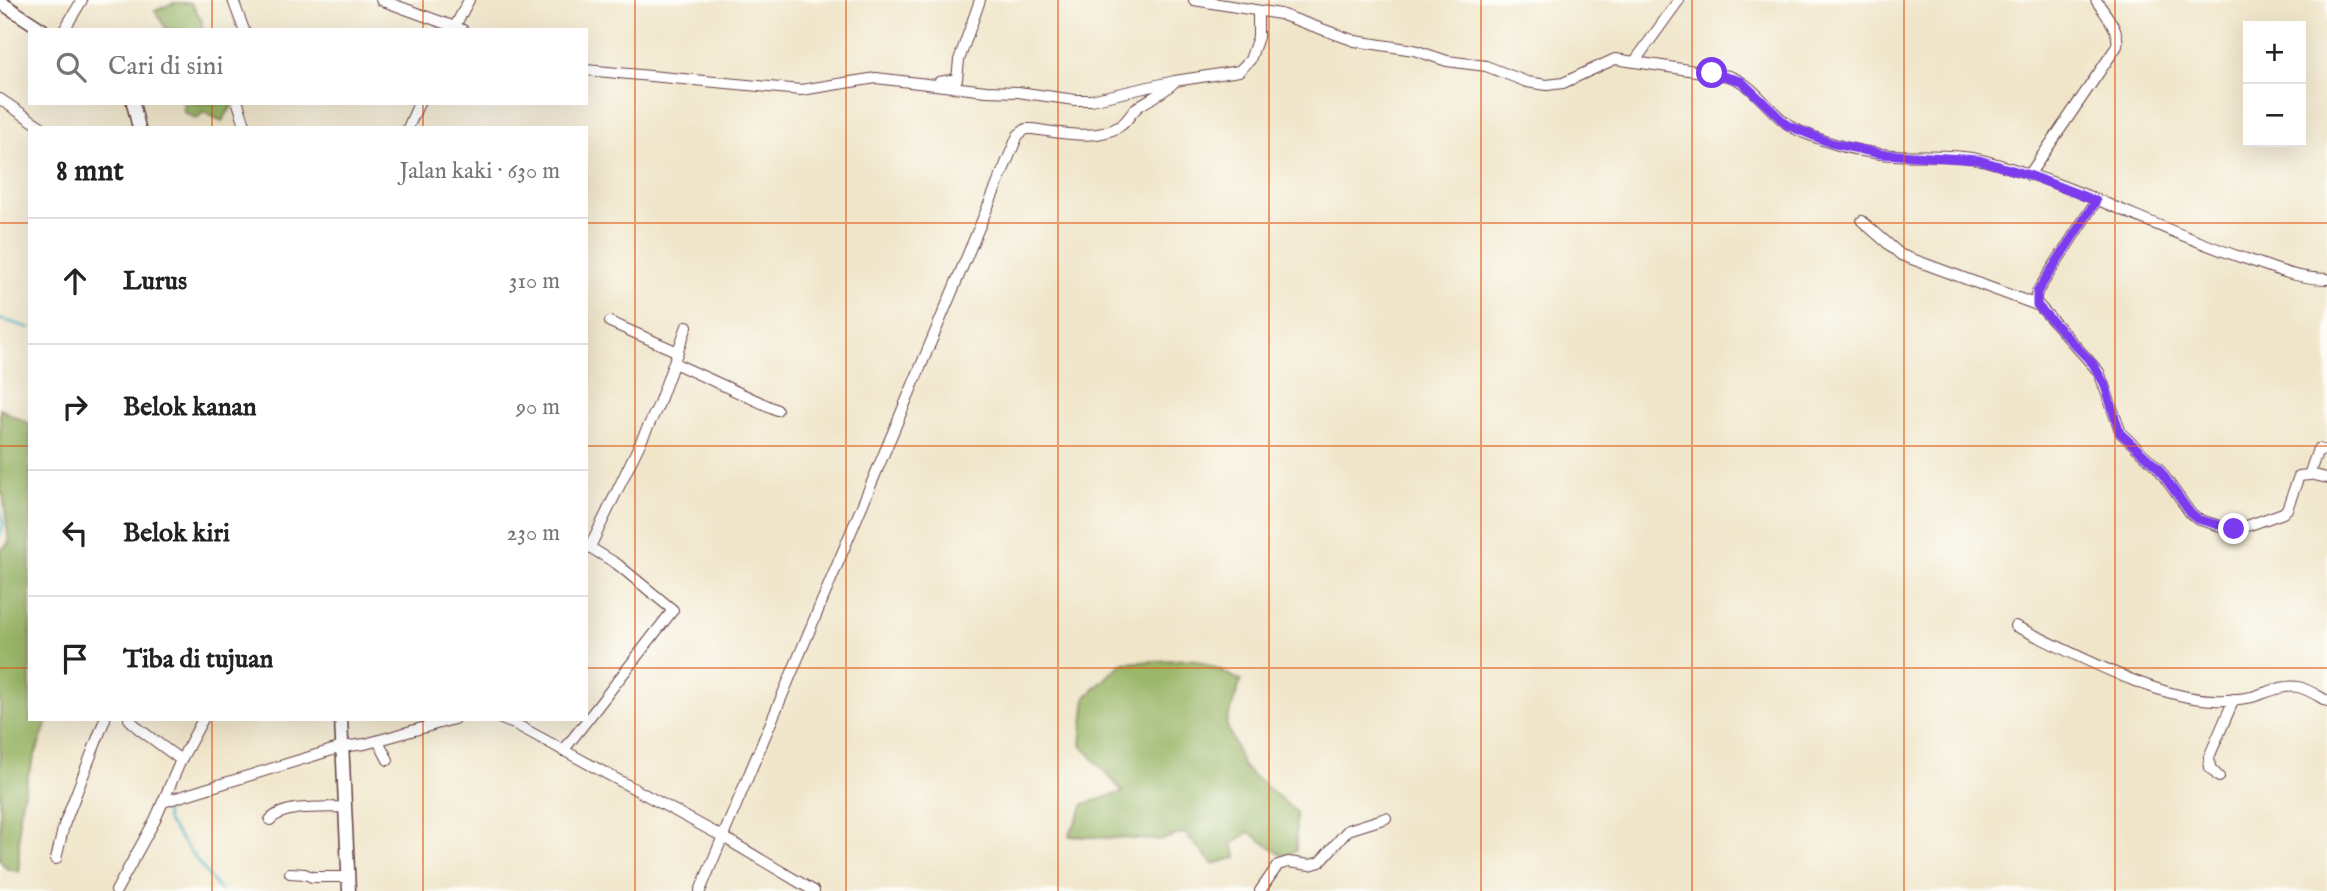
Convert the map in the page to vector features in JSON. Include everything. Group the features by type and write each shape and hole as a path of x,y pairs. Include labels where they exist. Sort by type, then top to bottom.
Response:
{"main road":[{"path":"0,2 40,28"},
{"path":"133,105 139,126"},
{"path":"341,721 349,891"}],"street":[{"path":"65,28 82,0"},
{"path":"233,0 243,28"},
{"path":"381,0 454,28"},
{"path":"457,28 469,0"},
{"path":"930,84 957,79 959,60 980,0"},
{"path":"1194,0 1245,5 1258,11 1280,14 1354,41 1414,50 1447,61 1486,66 1527,82 1547,85 1563,83 1610,60 1635,61 1736,78 1787,125 1839,146 1881,154 1969,158 2029,175 2280,272 2300,278 2327,279"},
{"path":"1635,61 1679,0"},
{"path":"2029,175 2117,46 2115,30 2096,0"},
{"path":"588,70 801,90 876,78 1091,100 1175,81 1239,71 1250,60 1258,37 1258,11"},
{"path":"700,891 1018,135 1026,129 1080,135 1108,131 1124,123 1137,107 1167,90 1175,81"},
{"path":"0,99 40,126"},
{"path":"239,105 245,126"},
{"path":"409,126 418,105"},
{"path":"2037,305 2037,292 2096,201"},
{"path":"1862,221 1901,256 2037,305 2099,372 2120,433 2158,468 2197,519 2234,529 2283,513 2291,502 2299,476 2310,474 2327,478"},
{"path":"610,322 678,352"},
{"path":"588,719 673,610 617,564 588,546 654,414 687,327"},
{"path":"674,363 777,410"},
{"path":"2310,474 2318,449 2327,451"},
{"path":"2015,626 2081,657 2171,693 2215,700 2234,699 2292,686 2301,687 2327,701"},
{"path":"2219,777 2210,768 2209,757 2234,699"},
{"path":"56,859 64,825 104,721"},
{"path":"131,721 181,760"},
{"path":"116,891 167,801 181,760 202,721"},
{"path":"167,801 342,747 378,740 417,724 439,721"},
{"path":"563,751 586,721"},
{"path":"518,722 563,751 723,837 814,891"},
{"path":"378,740 388,760"},
{"path":"270,820 278,812 288,810 345,807"},
{"path":"1260,891 1274,870 1283,863 1310,865 1320,862 1348,830 1386,818"},
{"path":"290,873 312,877 348,877"}],"green space":[{"path":"173,3 191,3 201,19 203,28 166,28 155,11"},
{"path":"183,105 233,105 222,121 203,112 197,119 184,112"},
{"path":"0,409 28,423 28,721 47,721 28,775 19,814 19,872 6,868 0,860 0,551 9,543 3,494 0,492"},
{"path":"1191,659 1241,681 1226,723 1243,767 1296,812 1296,851 1282,855 1249,832 1232,844 1237,857 1213,864 1185,833 1160,840 1069,836 1084,804 1123,792 1081,745 1086,697 1122,663"}],"waterway":[{"path":"0,319 28,327"},
{"path":"0,510 3,525 0,535"},
{"path":"167,804 167,821 220,891"}],"route":[{"path":"1712,73 1736,78 1787,125 1831,143 1881,154 1979,160 2007,167 2096,201 2037,292 2035,301 2099,372 2120,433 2158,468 2191,514 2197,519 2234,529"}]}
